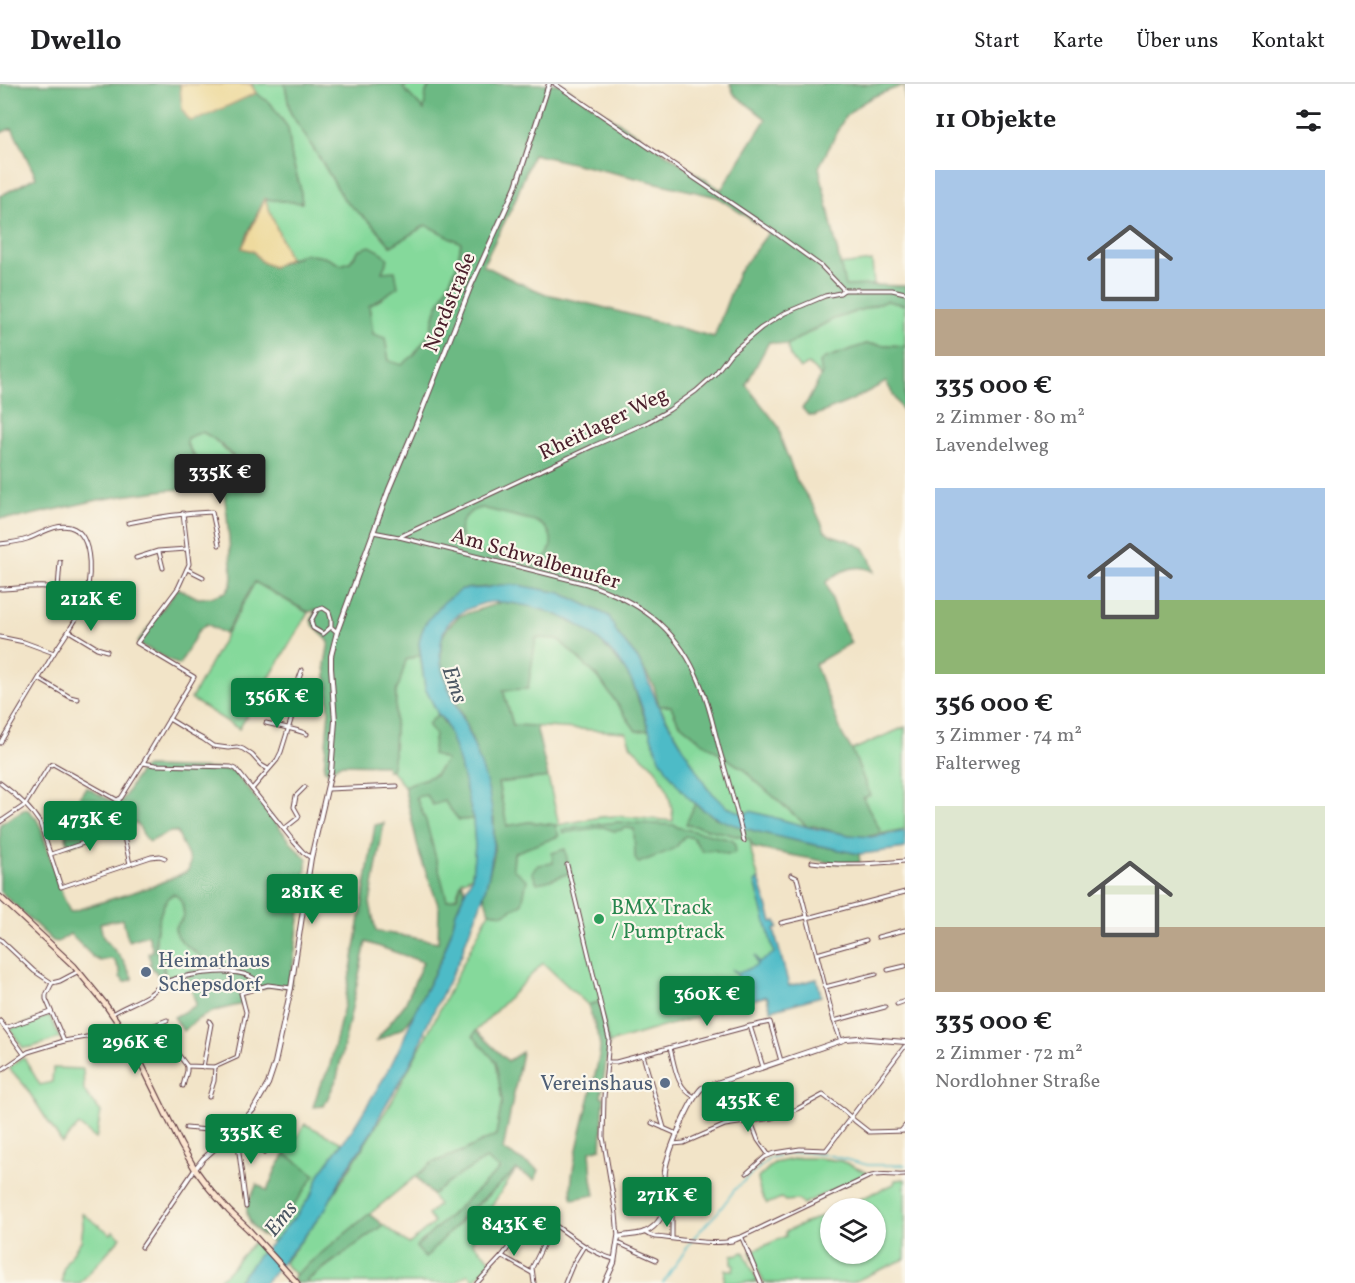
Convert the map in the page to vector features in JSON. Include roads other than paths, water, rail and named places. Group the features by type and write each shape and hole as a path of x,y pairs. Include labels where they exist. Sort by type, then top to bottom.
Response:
{"main road":[{"path":"0,897 79,971 112,1014 129,1041 195,1169 229,1211 296,1283"}],"street":[{"name":"Nordstraße","path":"195,1169 253,1110 268,1084 275,1063 291,988 311,858 333,758 331,668 337,632 373,532 470,288 516,186 549,84"},
{"path":"555,84 774,232 821,266 844,290"},
{"name":"Rheitlager Weg","path":"399,537 646,423 669,410 715,374 731,352 761,328 785,313 844,290 892,290 905,293"},
{"path":"128,524 183,513 212,512 219,545"},
{"path":"130,864 118,815 119,799 194,676 137,643 178,588 189,564 183,513"},
{"path":"0,544 22,540 57,526 64,526 76,529 86,541 88,550 88,578 83,606 0,743"},
{"name":"Am Schwalbenufer","path":"373,532 587,584 639,607 659,622 692,665 697,676 720,749 744,841"},
{"path":"136,558 158,551 187,549"},
{"path":"158,551 163,568"},
{"path":"58,588 60,562"},
{"path":"187,569 203,577"},
{"path":"0,589 35,586 58,588 71,592 85,601"},
{"path":"323,609 329,612 331,627 323,634 313,628 311,621 317,610 323,609"},
{"path":"331,627 337,632"},
{"path":"68,630 97,648 107,651"},
{"path":"0,637 24,642 54,654"},
{"path":"252,789 279,756 296,707 296,687 302,670"},
{"path":"39,679 70,697 78,699"},
{"path":"169,719 213,746 243,749 268,770"},
{"path":"266,723 307,734"},
{"path":"143,763 236,769 303,852 311,858"},
{"path":"0,822 25,805 49,766 53,764 114,800 119,799"},
{"path":"0,783 13,792 36,816 61,887 130,864 160,856 165,858"},
{"path":"328,789 397,786"},
{"path":"284,829 298,818 294,807 296,796 305,787"},
{"path":"51,854 122,830"},
{"path":"812,862 831,865 905,861"},
{"path":"567,865 609,1039 603,1137 616,1214 618,1243 615,1259 605,1283"},
{"path":"791,875 797,878 841,1041"},
{"path":"781,923 905,892"},
{"path":"878,937 905,930"},
{"path":"0,939 34,971 52,983 79,971"},
{"path":"817,954 866,940"},
{"path":"888,970 905,966"},
{"path":"112,1014 152,993 158,986 183,977 227,972 240,973 254,977 260,987"},
{"path":"825,987 876,974"},
{"path":"52,983 46,999 64,1041"},
{"path":"187,1066 215,1067 237,1057 246,1012 241,993 268,985 291,988"},
{"path":"897,1004 905,1001"},
{"path":"834,1021 885,1007"},
{"path":"5,1028 51,1012"},
{"path":"129,1041 143,1034 145,1029 167,1020"},
{"path":"0,1021 24,1054"},
{"path":"203,1067 211,1024 209,1021"},
{"path":"607,1062 616,1062 770,1022 781,1061"},
{"path":"156,1025 187,1066 183,1086"},
{"path":"750,1026 763,1067"},
{"path":"0,1071 24,1054 64,1041 109,1033 121,1027"},
{"path":"672,1238 672,1213 667,1204 664,1175 677,1134 695,1097 702,1088 841,1041 858,1038 905,1044 826,1150 800,1149 769,1155 747,1173"},
{"path":"670,1048 680,1084 685,1091 695,1097"},
{"path":"643,1055 664,1128"},
{"path":"209,1097 215,1067"},
{"path":"673,1144 684,1143 725,1125 766,1120 782,1115 823,1095 872,1133 903,1131 905,1126"},
{"path":"751,1122 758,1140 769,1155"},
{"path":"652,1123 677,1134"},
{"path":"186,1128 218,1131 228,1136 238,1146 246,1207"},
{"path":"238,1146 256,1144 264,1153"},
{"path":"142,1247 195,1169"},
{"path":"644,1232 649,1236 694,1241 726,1241 741,1237 877,1173 905,1175"},
{"path":"618,1237 644,1232 652,1228 667,1204"},
{"path":"477,1283 502,1256 531,1211 584,1246 615,1259"},
{"path":"534,1283 532,1268 553,1225"},
{"path":"741,1237 761,1283"},
{"path":"618,1243 656,1260"},
{"path":"565,1283 584,1246"},
{"path":"502,1256 532,1273"}],"water":[{"path":"518,585 561,593 609,616 617,633 638,659 659,707 707,788 727,807 745,814 750,811 808,827 849,835 872,837 905,831 905,848 859,854 752,830 717,818 683,792 671,776 656,750 638,697 625,669 606,646 595,637 557,615 537,608 514,604 485,603 458,615 447,625 440,650 442,671 477,755 486,780 491,805 494,830 492,855 480,905 462,954 426,1027 418,1049 326,1208 265,1283 237,1283 259,1255 300,1211 313,1192 320,1173 354,1127 388,1071 442,958 456,912 472,876 475,846 473,819 459,761 445,722 438,714 425,688 419,643 425,624 444,602 462,589"},
{"path":"759,879 772,922 776,921 778,928 774,930 789,986 817,979 821,996 771,1010 767,996 738,1004 735,1001 739,992 735,983 738,976 731,969 739,973 757,965 755,955 759,963 774,953 755,882"}],"waterway":[{"path":"663,1283 695,1236 718,1212 736,1188 770,1158 802,1152 828,1155 868,1165 905,1165"}],"place":[{"name":"BMX Track / Pumptrack","path":"599,919"},
{"name":"Heimathaus Schepsdorf","path":"146,972"},
{"name":"Vereinshaus","path":"665,1083"}],"water label":[{"name":"Ems","path":"456,684"},
{"name":"Ems","path":"280,1218"}]}
